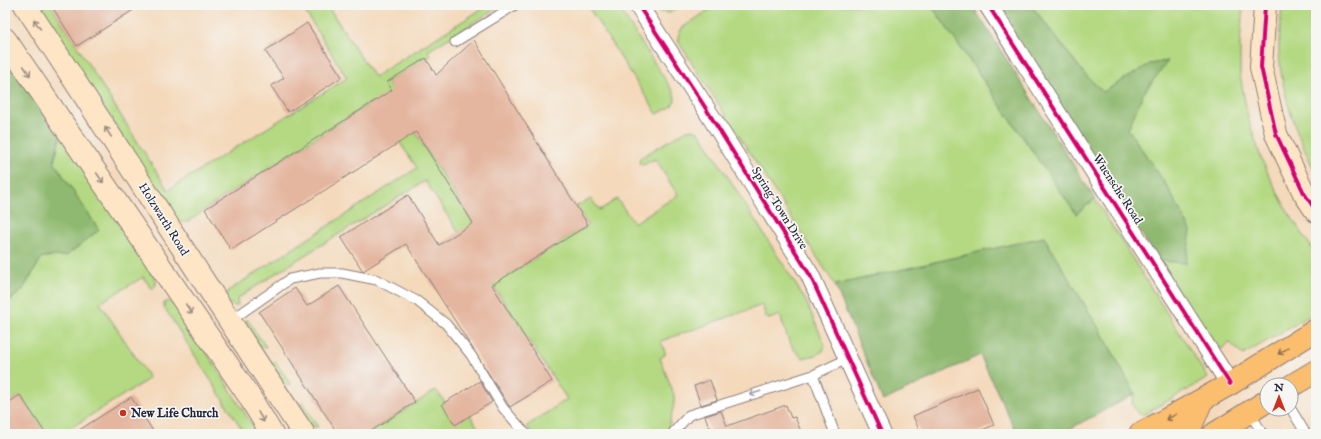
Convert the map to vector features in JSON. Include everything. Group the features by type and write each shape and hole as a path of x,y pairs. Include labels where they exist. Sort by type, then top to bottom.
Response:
{"main road":[{"name":"Holzwarth Road","path":"25,5 175,234 229,322 304,434"},
{"path":"1265,5 1261,67 1276,134 1304,194 1316,211"},
{"path":"5,39 249,396 272,434"},
{"path":"174,286 197,271"},
{"path":"1140,434 1230,384 1316,330"},
{"path":"1299,381 1316,370"},
{"path":"1174,434 1192,424 1202,400"},
{"path":"1214,434 1258,406"}],"street":[{"name":"Spring Town Drive","path":"638,5 703,104 810,275 882,434"},
{"name":"Wuensche Road","path":"988,5 1230,384"}],"lane":[{"path":"455,42 515,5"},
{"path":"229,322 290,279 320,273 342,273 377,280 417,301 446,324 471,355 503,408 526,434"},
{"path":"672,434 689,415 813,375 847,359"},
{"path":"813,375 835,434"},
{"path":"1258,406 1263,434"},
{"path":"1296,417 1306,434"}],"green space":[{"path":"37,5 51,5 168,190 347,78 301,5 327,5 374,77 488,5 502,5 428,51 431,56 387,82 403,108 401,110 507,276 588,225 576,206 591,199 600,210 617,199 634,223 678,195 655,159 643,165 639,163 640,158 687,130 694,129 700,133 805,299 825,345 823,351 816,355 803,358 791,344 780,315 769,319 766,317 762,305 661,341 665,355 660,358 674,395 674,404 667,434 532,434 527,426 567,399 425,181 284,268 237,299 238,305 234,306 228,302 225,297 228,291 417,168 372,102 205,209 195,218 184,222 175,220"},
{"path":"587,5 617,5 674,93 675,100 671,107 657,114"},
{"path":"655,5 683,5 669,13 661,12"},
{"path":"716,5 931,5 1076,214 1095,199 1208,378 1143,415 1137,413 1132,403 1135,394 1107,342 1044,237 835,285 679,43 678,36 682,28"},
{"path":"931,5 972,5 1095,199 1076,214"},
{"path":"996,5 1031,5 1083,72 1103,92 1150,64 1168,61 1143,94 1128,129 1168,188 1191,231 1186,263 1159,261"},
{"path":"1031,5 1243,5 1240,44 1240,75 1248,118 1261,158 1272,182 1288,212 1316,254 1316,309 1309,316 1243,355 1230,343 1215,353 1159,262 1191,231 1168,188 1128,129 1143,94 1167,61 1150,64 1103,92 1083,72"},
{"path":"1282,5 1316,5 1316,173 1295,126 1285,92 1279,58"},
{"path":"5,56 61,134 54,162 99,230 66,256 42,257 22,291 5,304"},
{"path":"61,134 156,280 156,285 152,289 143,277 100,303 148,376 147,380 61,434 45,434 20,395 5,405 5,304 22,291 42,257 66,256 99,230 54,162"},
{"path":"1044,237 1107,342 1135,394 1060,434 1017,434 980,355 883,401 835,285"},
{"path":"168,301 173,303 202,345 258,434 245,434 164,307 164,303"},
{"path":"247,319 266,347 256,345 245,328"},
{"path":"275,361 291,385 284,385 271,369 272,364"},
{"path":"436,390 445,402 442,404 470,415 482,434 367,434"},
{"path":"302,402 318,427 312,427 299,412 299,405"}],"building":[{"path":"51,5 141,5 77,46"},
{"path":"307,23 342,77 288,112 271,86 284,78 265,51"},
{"path":"474,40 588,225 492,285 552,381 510,407 406,244 363,271 341,237 408,195 439,245 473,223 416,132 231,250 205,209 392,90 387,82 426,58 436,75"},
{"path":"339,286 415,402 367,434 338,434 259,312 295,288 307,306"},
{"path":"710,380 717,400 701,405 694,386"},
{"path":"480,381 492,402 455,425 442,404"},
{"path":"978,388 994,425 973,434 921,434 913,416"},
{"path":"20,395 46,434 5,434 5,405"},
{"name":"New Life Church","path":"131,397 155,434 73,434"},
{"path":"786,405 791,418 795,417 802,434 710,434 710,429 705,416 721,411 727,426"}],"cycle path":[{"path":"638,5 703,104 810,275 882,434"},
{"path":"988,5 1230,384"},
{"path":"1265,5 1261,67 1276,134 1304,193 1316,211"}],"place":[{"name":"New Life Church","path":"123,413"}]}
